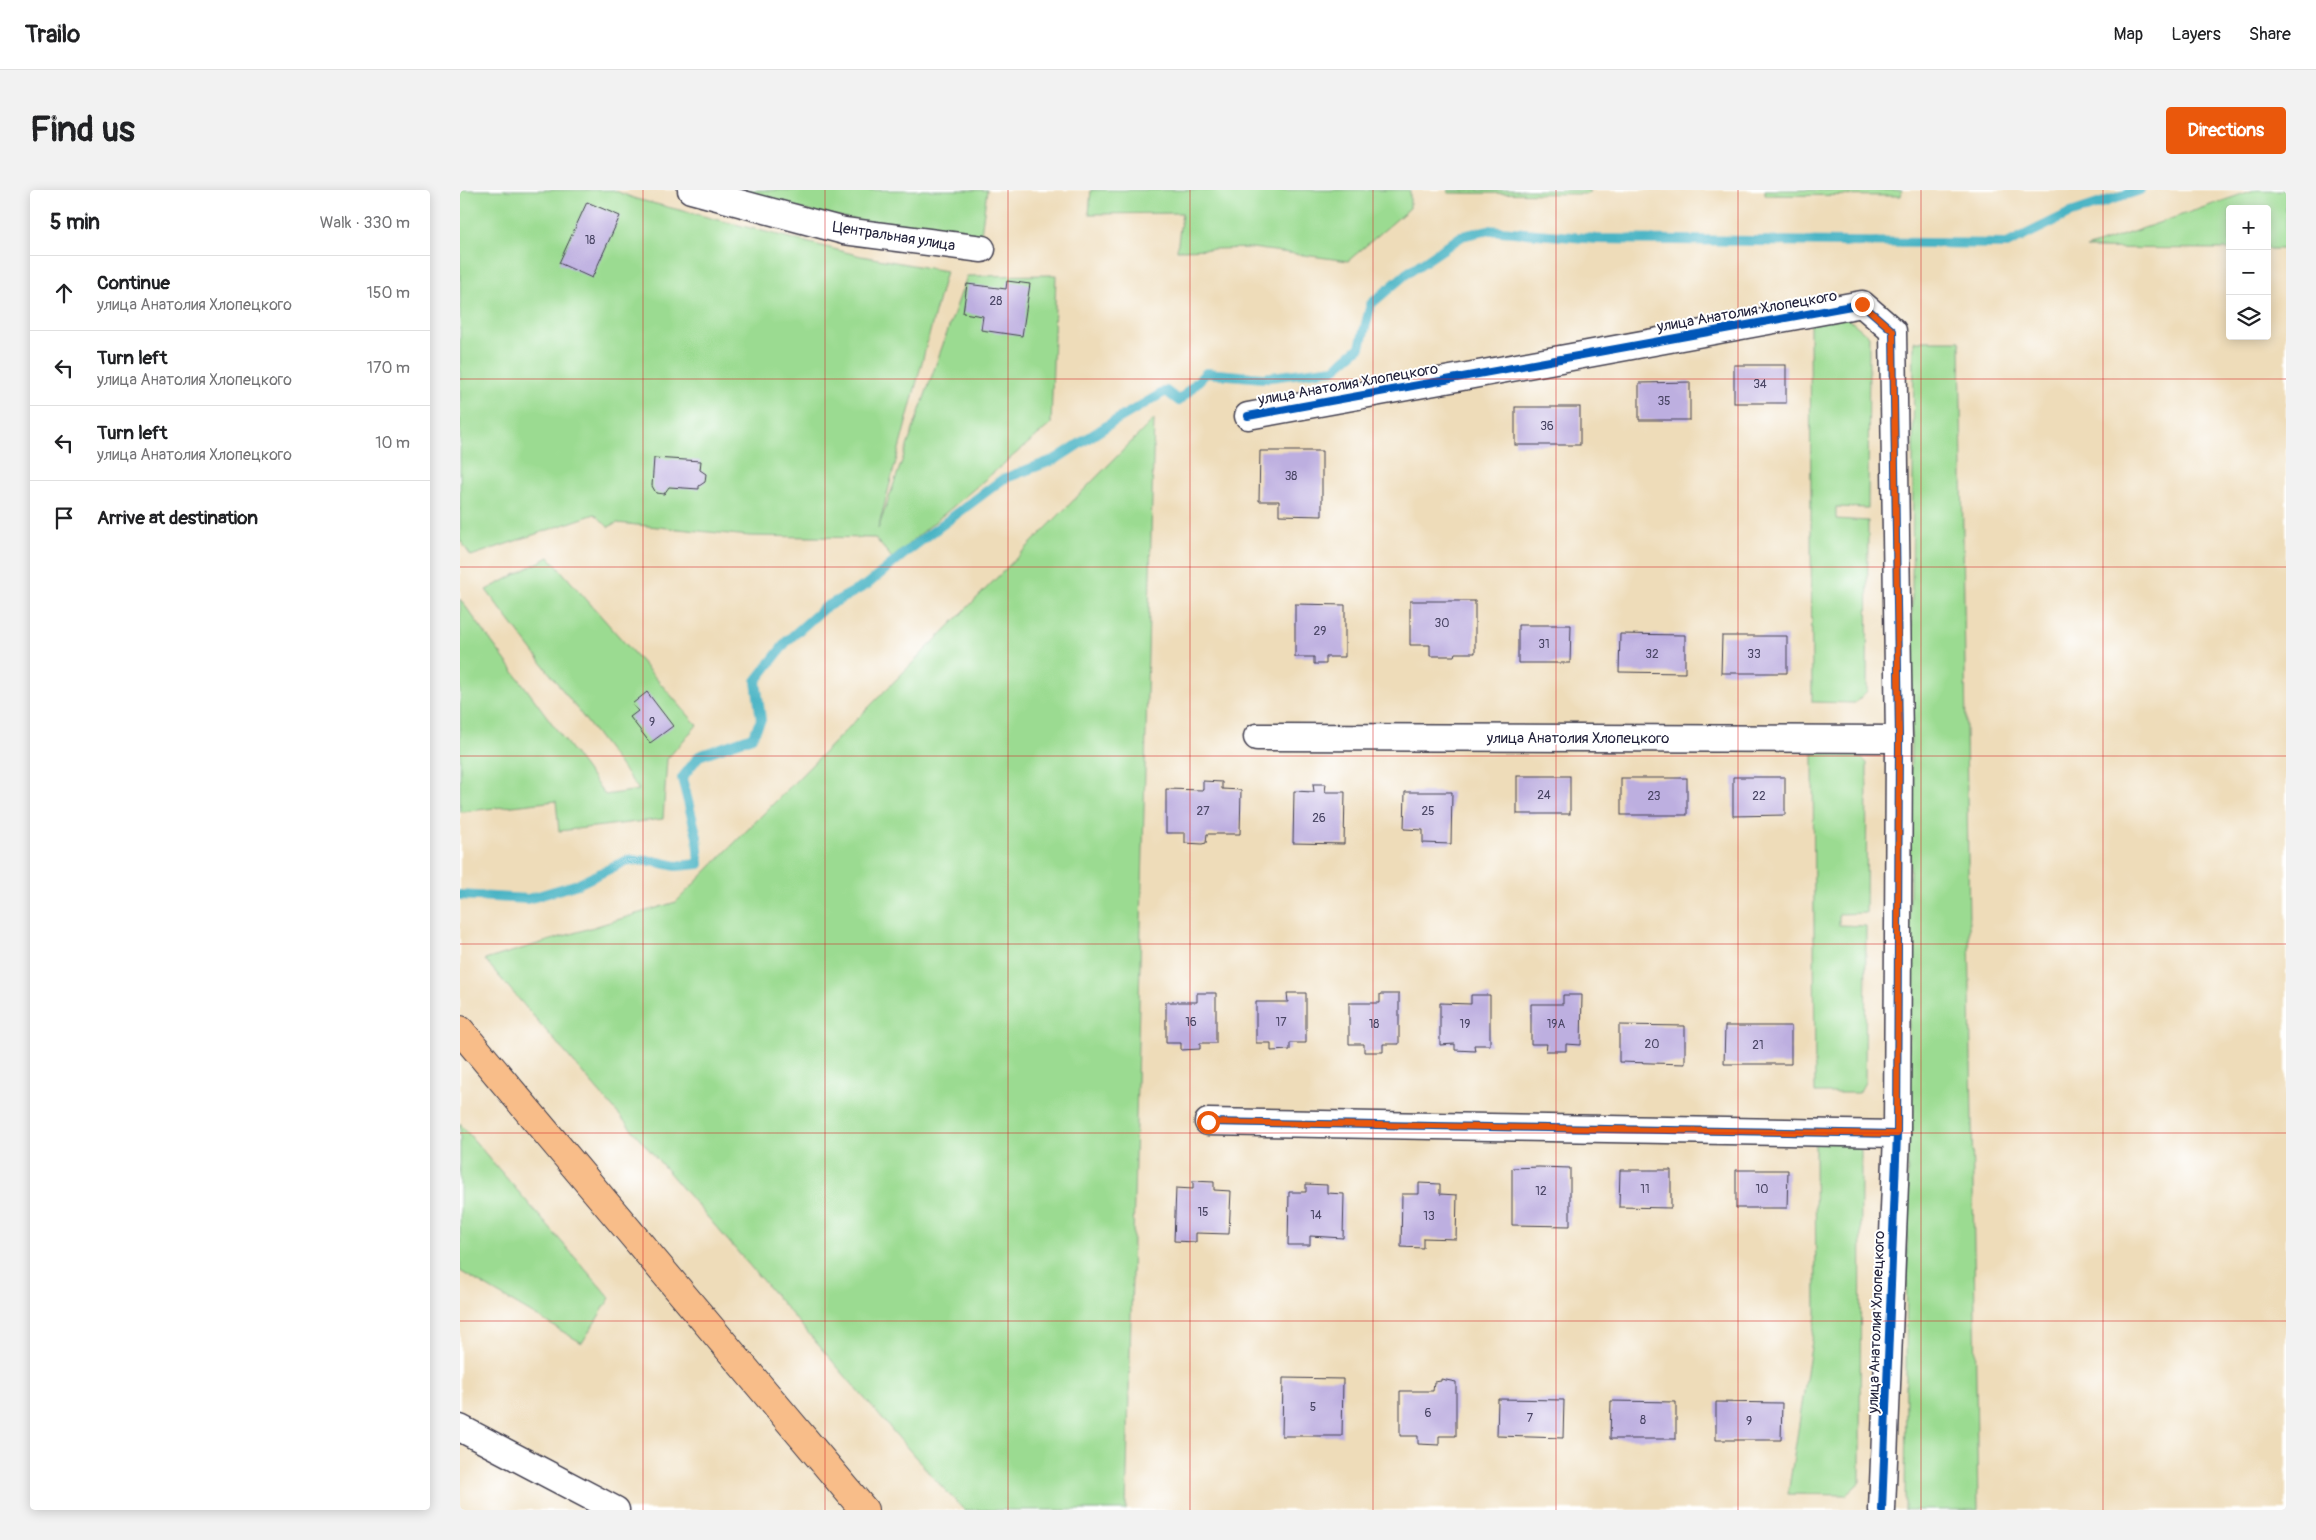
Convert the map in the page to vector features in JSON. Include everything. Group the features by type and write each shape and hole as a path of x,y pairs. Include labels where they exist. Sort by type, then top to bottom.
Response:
{"main road":[{"path":"460,1030 864,1510"}],"street":[{"name":"Центральная улица","path":"691,190 844,231 982,249"},
{"name":"улица Анатолия Хлопецкого","path":"1248,416 1862,304 1893,331 1899,739 1897,1134 1882,1510"},
{"name":"улица Анатолия Хлопецкого","path":"1257,737 1899,739"},
{"path":"1208,1122 1897,1134"},
{"path":"460,1428 616,1510"}],"green space":[{"path":"460,190 613,190 636,199 861,256 946,271 878,529 967,276 1056,275 1051,424 892,558 875,538 750,536 617,523 608,527 595,514 471,556 460,540"},
{"path":"734,190 987,190 980,241 807,211"},
{"path":"1091,190 1410,190 1410,208 1348,261 1252,248 1177,250 1182,213 1089,214"},
{"path":"1448,190 1589,190 1589,194 1448,193"},
{"path":"1765,190 1902,190 1901,196 1765,195"},
{"path":"2254,190 2286,190 2286,249 2271,249 2271,205 2226,205 2226,249 2086,248"},
{"path":"1846,317 1869,336 1868,508 1836,507 1836,519 1868,521 1867,691 1855,703 1812,702 1810,324"},
{"path":"1914,341 1960,341 1978,1510 1905,1510"},
{"path":"1154,419 1126,1510 964,1510 930,1474 485,960 676,902"},
{"path":"549,557 697,725 667,759 663,819 559,831 556,801 460,812 460,599 605,795 639,790 486,590"},
{"path":"1813,750 1854,750 1867,763 1866,913 1839,914 1839,925 1866,926 1865,1082 1859,1093 1815,1093"},
{"path":"460,1124 610,1298 582,1343 460,1271"},
{"path":"1815,1141 1847,1141 1861,1150 1860,1482 1846,1495 1788,1494 1816,1315"}],"building":[{"path":"587,202 620,216 592,278 559,263"},
{"path":"1007,281 1030,284 1022,336 981,330 983,316 963,313 967,284 1006,289"},
{"path":"1734,365 1786,365 1786,403 1734,403"},
{"path":"1690,382 1690,420 1639,420 1639,383"},
{"path":"1515,407 1580,407 1580,445 1515,445"},
{"path":"1260,451 1322,451 1322,516 1279,515 1279,501 1259,501"},
{"path":"654,458 701,461 700,470 706,474 705,482 699,486 699,489 669,487 664,494 656,493 652,486"},
{"path":"1410,601 1475,601 1475,653 1455,653 1454,656 1430,656 1430,645 1410,645"},
{"path":"1295,604 1345,605 1345,657 1326,657 1326,664 1314,664 1314,657 1295,657"},
{"path":"1518,625 1571,625 1570,663 1518,663"},
{"path":"1620,634 1685,635 1685,673 1619,672"},
{"path":"1722,636 1787,636 1787,673 1721,673"},
{"path":"647,692 673,726 650,743 630,717 638,711 632,704"},
{"path":"1517,776 1570,776 1570,814 1517,814"},
{"path":"1733,777 1785,777 1785,815 1733,816"},
{"path":"1621,778 1687,778 1687,815 1621,815"},
{"path":"1203,781 1222,782 1222,789 1241,790 1240,834 1207,834 1206,843 1202,844 1185,843 1185,833 1166,833 1166,789 1203,790"},
{"path":"1313,784 1326,784 1325,792 1345,792 1344,844 1293,843 1294,791 1314,792"},
{"path":"1405,792 1452,792 1451,844 1423,843 1423,830 1404,829"},
{"path":"1197,993 1216,993 1216,1043 1200,1043 1200,1049 1181,1050 1181,1043 1166,1043 1166,1002 1197,1002"},
{"path":"1287,993 1306,993 1306,1043 1290,1043 1290,1050 1271,1051 1271,1043 1256,1043 1256,1002 1288,1002"},
{"path":"1380,994 1399,994 1399,1044 1383,1044 1383,1052 1364,1052 1364,1044 1349,1044 1349,1003 1380,1003"},
{"path":"1471,995 1490,995 1490,1045 1474,1045 1475,1051 1455,1050 1455,1044 1440,1045 1440,1003 1471,1004"},
{"path":"1563,995 1582,995 1581,1045 1566,1044 1566,1051 1546,1051 1547,1044 1531,1044 1531,1004 1563,1004"},
{"path":"1619,1025 1685,1026 1685,1064 1619,1062"},
{"path":"1725,1026 1791,1026 1791,1064 1724,1064"},
{"path":"1512,1168 1570,1168 1570,1226 1512,1225"},
{"path":"1620,1170 1671,1170 1671,1208 1619,1207"},
{"path":"1736,1170 1788,1170 1787,1208 1736,1208"},
{"path":"1193,1181 1214,1182 1214,1190 1231,1191 1229,1234 1196,1233 1196,1242 1174,1241 1176,1188 1193,1189"},
{"path":"1419,1183 1440,1184 1440,1194 1457,1195 1456,1239 1423,1238 1423,1248 1401,1247 1402,1194 1419,1194"},
{"path":"1306,1184 1327,1185 1327,1193 1344,1194 1343,1238 1310,1236 1310,1245 1288,1245 1289,1192 1306,1192"},
{"path":"1283,1378 1343,1379 1342,1436 1282,1436"},
{"path":"1441,1379 1456,1382 1456,1436 1439,1436 1439,1445 1418,1444 1418,1436 1400,1436 1400,1391 1433,1391 1434,1382 1441,1381"},
{"path":"1498,1399 1564,1400 1563,1438 1497,1436"},
{"path":"1611,1401 1676,1402 1676,1439 1610,1439"},
{"path":"1716,1402 1782,1403 1781,1440 1716,1440"}],"waterway":[{"path":"460,895 528,899 578,884 628,860 653,861 676,866 699,864 697,837 682,778 699,756 752,737 761,720 756,681 787,641 824,608 868,584 910,549 1003,479 1056,459 1113,422 1166,391 1179,401 1206,373 1263,378 1334,369 1360,347 1371,304 1406,274 1462,236 1488,230 1597,239 2007,244 2068,214 2140,190"}],"cycle path":[{"path":"1248,416 1862,304 1893,331 1899,739 1897,1134 1882,1510"},
{"path":"1208,1122 1897,1134"}],"route":[{"path":"1208,1122 1897,1134 1899,739 1893,331 1862,304"}]}
